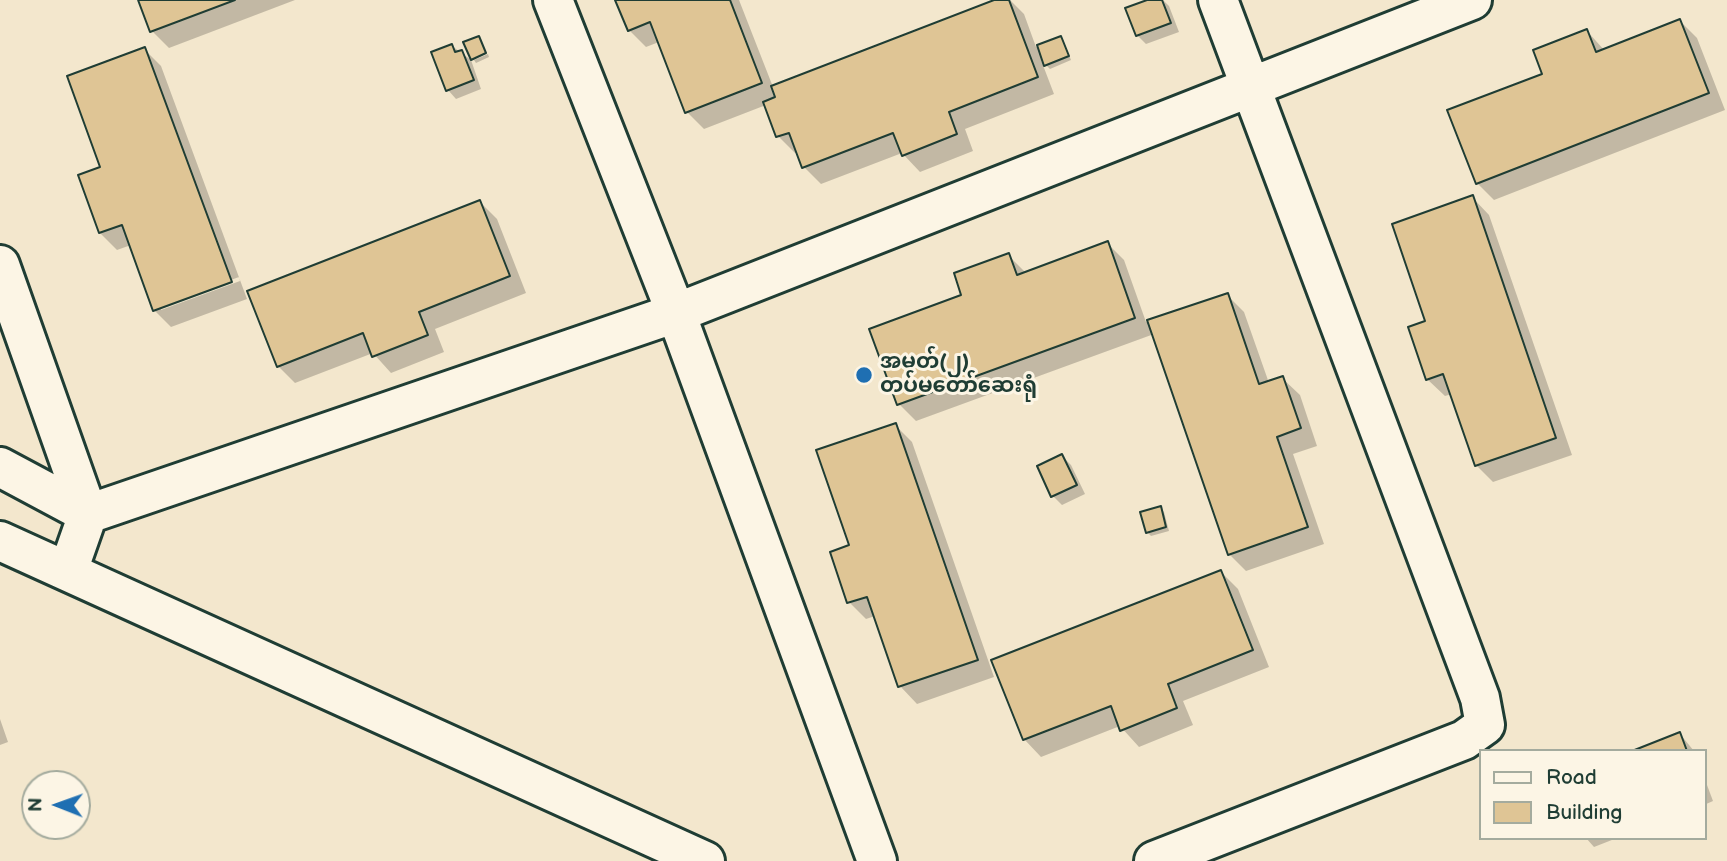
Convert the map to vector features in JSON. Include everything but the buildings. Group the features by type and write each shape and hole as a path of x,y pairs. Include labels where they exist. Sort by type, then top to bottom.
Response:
{"street":[{"path":"553,0 676,313 877,861"},
{"path":"1154,861 1464,740 1485,725 1476,685 1218,0"},
{"path":"0,467 88,514 676,313 1472,0"},
{"path":"0,265 10,324 88,514 68,571"},
{"path":"0,541 705,861"}],"place":[{"name":"အမှတ်(၂) တပ်မတော်ဆေးရုံ","path":"864,375"}]}
